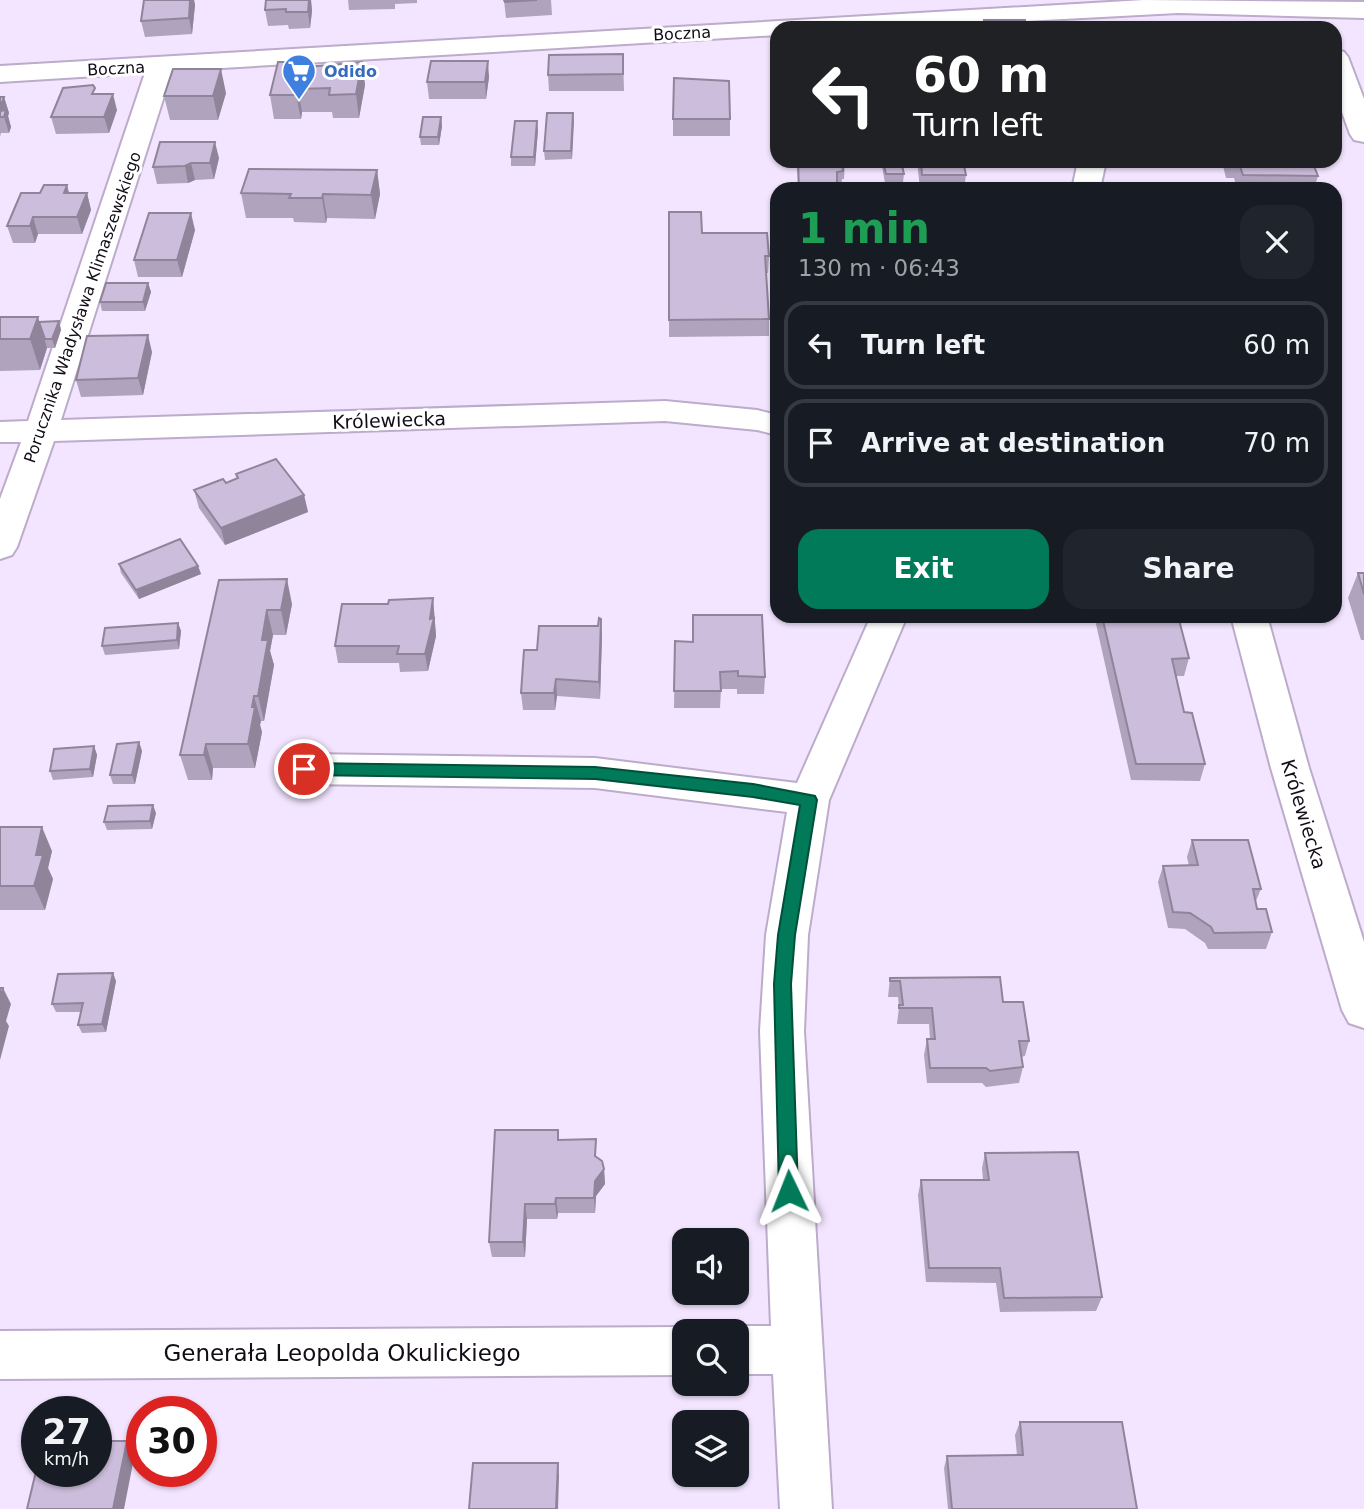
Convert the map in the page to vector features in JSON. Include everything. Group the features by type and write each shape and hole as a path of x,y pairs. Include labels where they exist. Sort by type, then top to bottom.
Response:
{"street":[{"name":"Boczna","path":"1050,21 1177,3 1321,18 1364,10"},
{"name":"Boczna","path":"0,74 770,35"},
{"name":"Porucznika Władysława Klimaszewskiego","path":"0,547 41,431 161,65"},
{"path":"1342,76 1364,134"},
{"name":"Królewiecka","path":"0,432 666,411 770,423"},
{"path":"806,1509 782,1031 786,935 809,800 887,623"},
{"name":"Królewiecka","path":"1251,623 1290,768 1364,1010"},
{"path":"304,769 595,773 809,800"},
{"path":"749,1350 796,1350"},
{"name":"Generała Leopolda Okulickiego","path":"0,1355 672,1351"}],"building":[{"path":"144,0 190,0 189,18 141,21"},
{"path":"266,0 309,0 308,12 265,10"},
{"path":"504,0 537,0 505,2"},
{"path":"984,20 1025,21 984,21"},
{"path":"623,54 623,74 548,75 549,55"},
{"path":"431,61 488,61 485,82 427,82"},
{"path":"278,62 304,62 303,66 318,66 362,62 356,94 329,95 330,88 298,89 296,95 270,95"},
{"path":"173,69 221,69 213,96 164,96"},
{"path":"674,78 729,81 730,119 673,119"},
{"path":"93,85 95,88 92,94 113,94 104,117 51,117 63,88"},
{"path":"6,110 4,117 0,117 0,111"},
{"path":"547,113 573,113 571,151 544,151"},
{"path":"423,117 441,117 438,137 420,137"},
{"path":"515,121 537,121 534,157 511,157"},
{"path":"160,142 215,142 210,163 153,167"},
{"path":"798,168 843,168 843,171 837,172 837,182 799,182"},
{"path":"885,168 903,168 904,174 886,174"},
{"path":"922,168 964,168 966,175 922,175"},
{"path":"1240,168 1315,168 1318,176 1243,175"},
{"path":"249,169 377,170 371,195 323,194 322,198 289,198 291,194 241,193"},
{"path":"44,185 67,185 64,193 87,193 77,217 33,217 30,226 7,226 21,193 40,193"},
{"path":"669,212 701,212 702,233 767,233 769,256 765,256 769,319 669,320"},
{"path":"149,213 191,213 177,260 134,260"},
{"path":"106,283 148,283 143,302 100,302"},
{"path":"0,317 38,317 30,339 0,339"},
{"path":"59,321 52,339 45,339 39,322"},
{"path":"148,335 138,378 76,380 87,336"},
{"path":"276,459 304,495 221,528 194,490 223,479 226,483 238,478 236,474"},
{"path":"180,539 198,566 136,590 119,564"},
{"path":"1358,573 1364,573 1364,594"},
{"path":"287,579 281,610 267,610 262,640 268,640 258,696 254,696 252,707 255,707 248,744 206,744 204,755 180,755 219,580"},
{"path":"433,598 430,619 434,618 425,654 397,654 399,646 335,646 342,604 388,604 389,600"},
{"path":"693,615 762,615 765,677 738,676 738,671 720,672 721,691 674,691 675,641 693,642"},
{"path":"599,618 599,682 556,679 554,693 521,693 524,650 537,650 539,626 598,626"},
{"path":"178,623 177,640 102,646 105,628"},
{"path":"1104,623 1180,623 1189,658 1172,659 1184,712 1192,713 1205,764 1136,764"},
{"path":"139,742 132,775 110,775 117,744"},
{"path":"94,746 90,769 50,771 54,749"},
{"path":"153,805 150,821 104,822 108,806"},
{"path":"0,827 42,827 36,855 43,855 34,886 0,886"},
{"path":"1192,840 1248,840 1261,889 1253,889 1257,909 1266,909 1272,932 1214,933 1211,927 1190,913 1173,912 1163,866 1198,865"},
{"path":"113,973 102,1024 78,1025 83,1003 52,1004 58,974"},
{"path":"1000,977 1003,1002 1023,1002 1029,1041 1019,1041 1023,1067 990,1071 986,1068 930,1068 927,1039 935,1039 932,1008 899,1008 899,1005 903,1005 900,981 890,981 890,978"},
{"path":"495,1130 558,1130 558,1140 596,1139 595,1156 602,1161 604,1169 595,1181 594,1198 556,1198 555,1204 525,1204 523,1242 489,1242"},
{"path":"1078,1152 1102,1297 1004,1298 1000,1268 929,1268 921,1180 989,1180 985,1153"},
{"path":"1020,1422 1122,1422 1137,1509 952,1509 947,1456 1023,1455"},
{"path":"112,1441 126,1441 113,1509 27,1509 32,1487 112,1487"},
{"path":"473,1463 558,1463 556,1509 469,1509"}],"place":[{"name":"Odido","path":"299,101"}],"route":[{"path":"304,769 595,773 809,800 786,935 783,984 782,1031 789,1191"}]}
